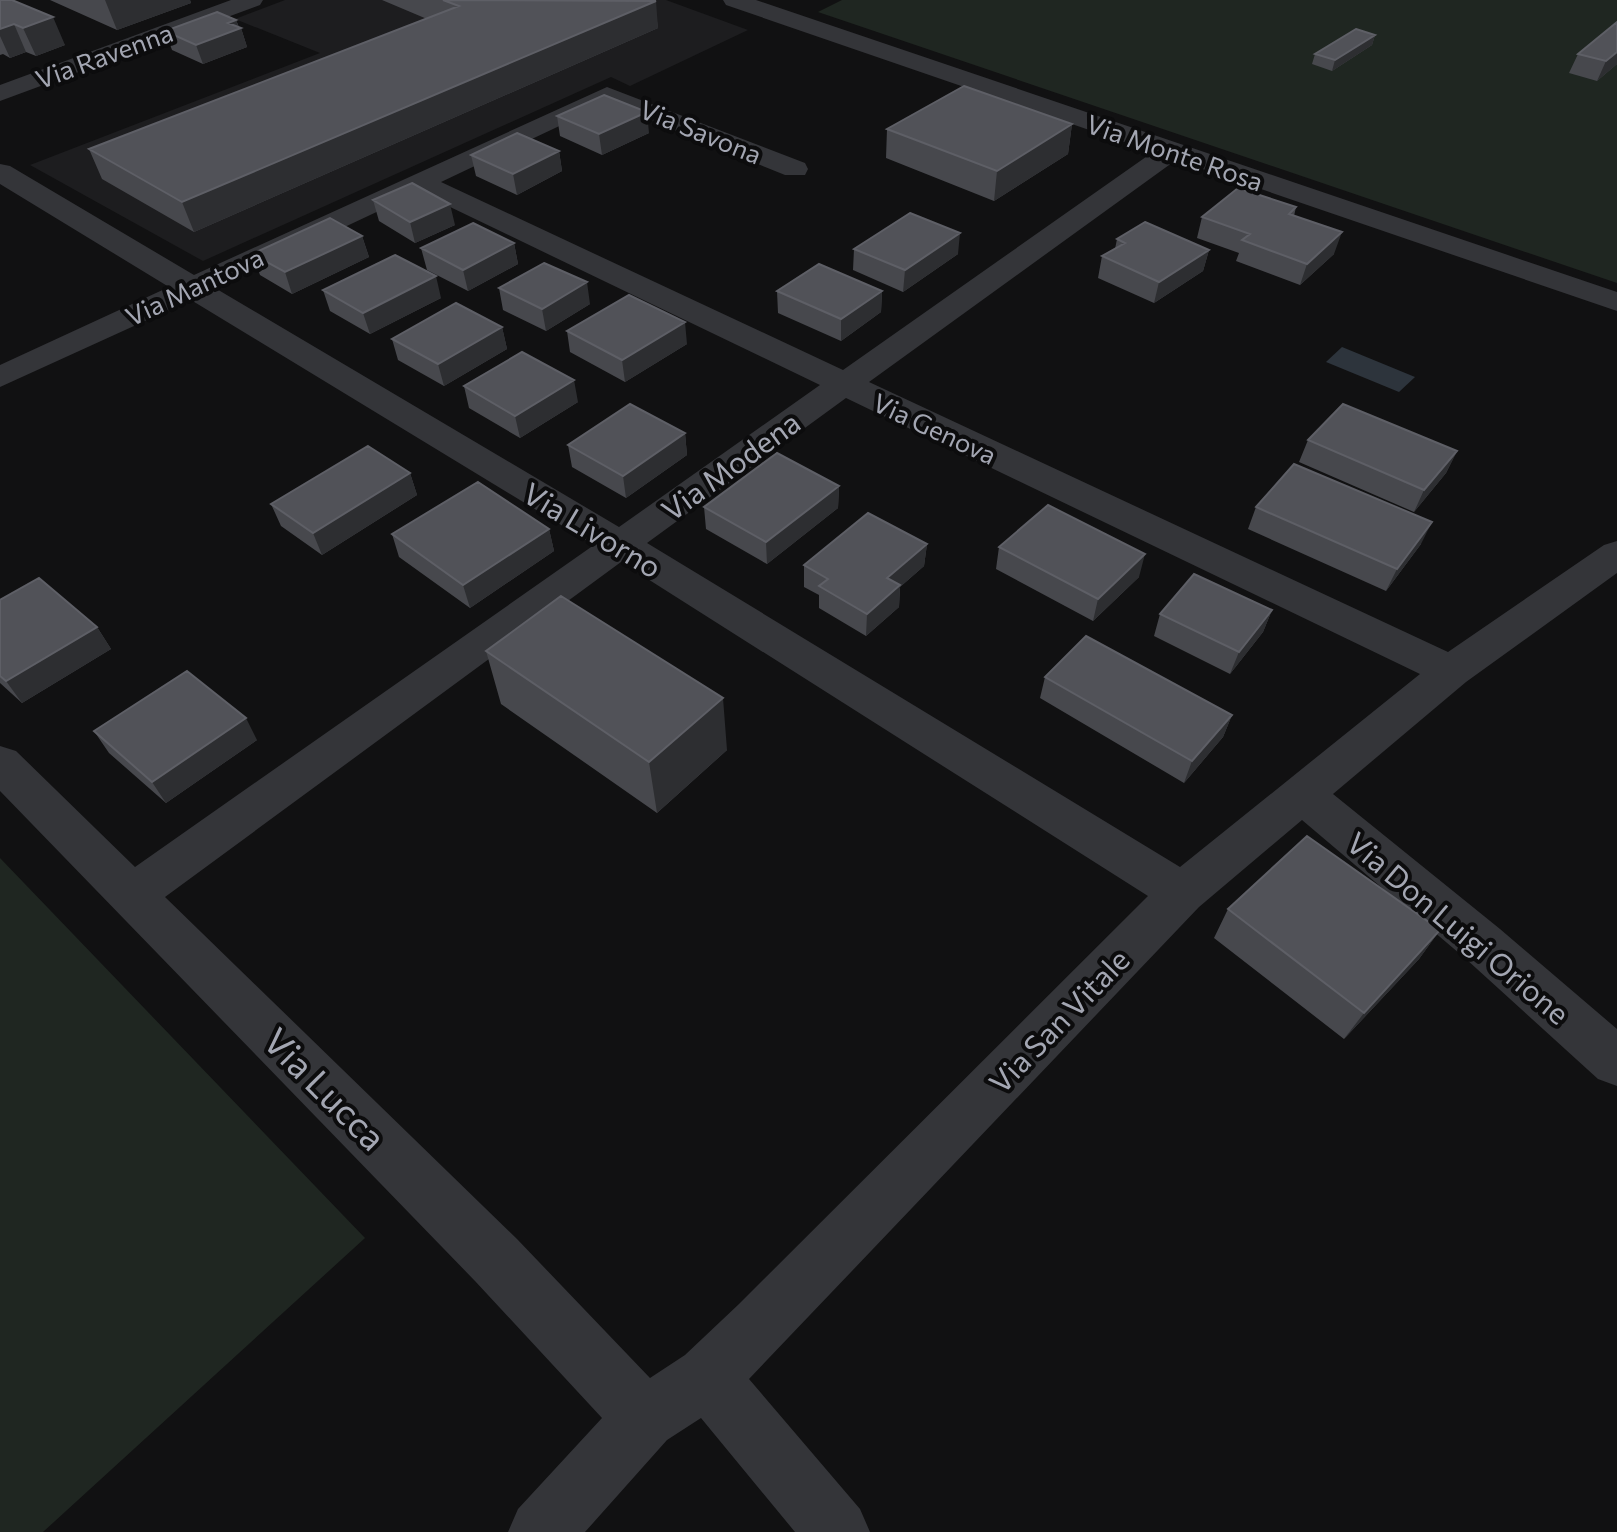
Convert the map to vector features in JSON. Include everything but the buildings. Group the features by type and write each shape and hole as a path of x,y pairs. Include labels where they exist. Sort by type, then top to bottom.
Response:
{"street":[{"name":"Via Ravenna","path":"0,94 252,0"},
{"name":"Via Monte Rosa","path":"734,0 1617,302"},
{"name":"Via Savona","path":"607,94 795,169"},
{"name":"Via Mantova","path":"0,377 607,94"},
{"name":"Via Modena","path":"133,894 622,545 841,383 1172,151"},
{"name":"Via Livorno","path":"0,172 622,545 1182,893"},
{"name":"Via Genova","path":"419,182 1451,671"},
{"name":"Via San Vitale","path":"541,1532 645,1418 707,1377 1182,893 1451,671 1617,554"},
{"name":"Via Lucca","path":"0,763 496,1260 645,1418"},
{"name":"Via Don Luigi Orione","path":"1300,793 1483,944 1617,1062"},
{"path":"707,1377 837,1532"}],"shaded area":[{"path":"285,0 666,0 748,30 630,86 611,77 203,261 30,165 320,53 235,19"},
{"path":"842,0 1617,0 1617,283 818,12"},
{"path":"1342,347 1415,377 1399,392 1326,362"},
{"path":"0,858 365,1238 43,1532 0,1532"}]}
